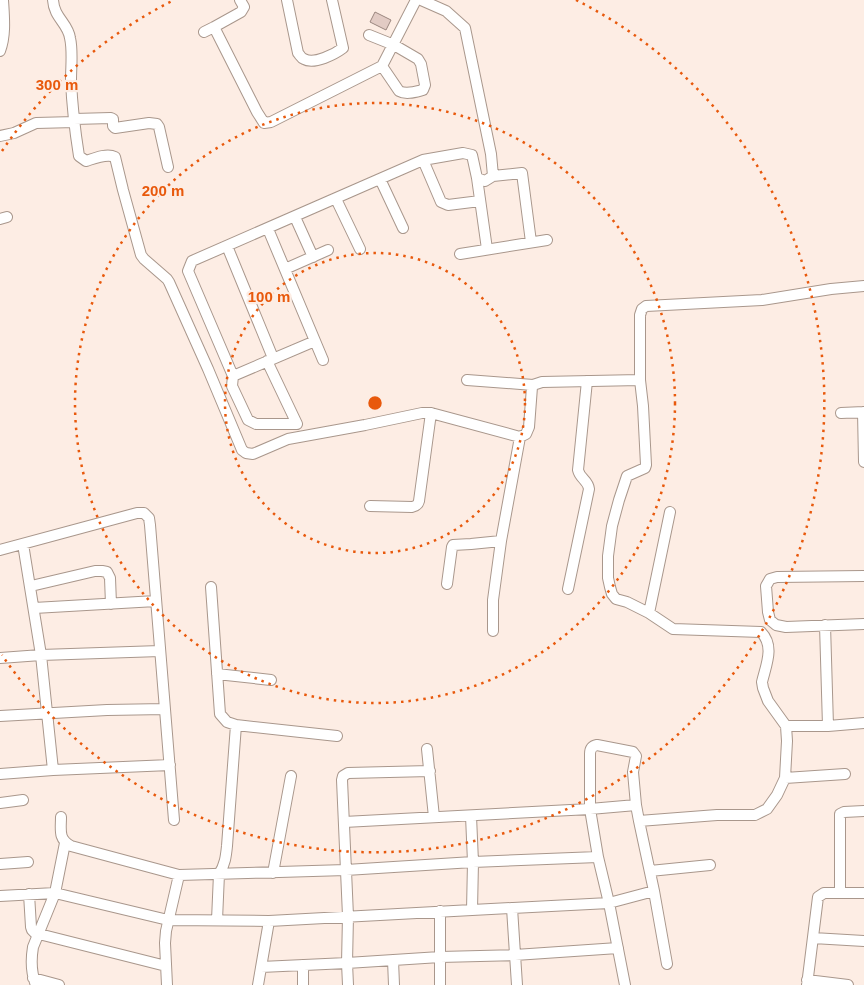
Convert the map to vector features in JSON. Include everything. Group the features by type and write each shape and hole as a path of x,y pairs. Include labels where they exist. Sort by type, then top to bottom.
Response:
{"street":[{"path":"0,51 3,39 3,0"},
{"path":"53,0 55,12 70,36 71,81 79,156 86,161 108,155 115,157 141,255 169,282 242,450 253,454 288,439 417,414 431,413 520,437 526,434 529,427 533,385"},
{"path":"240,0 244,7 241,12 209,30 264,122 271,122 382,66 416,0"},
{"path":"287,0 298,53 304,60 320,60 343,48 332,0"},
{"path":"421,0 446,11 465,28 491,154 493,176"},
{"path":"369,35 394,45 418,59 421,64 425,85 422,90 403,94 382,66"},
{"path":"0,136 14,133 36,123 74,120 110,118 113,119 114,128 149,123 157,124 168,167"},
{"path":"227,246 297,424 256,424 248,420 232,386 233,376 188,271 192,261 423,160 463,153 472,155 487,249"},
{"path":"423,160 441,202 448,206 480,201"},
{"path":"477,178 486,181 493,176 522,173 531,242"},
{"path":"380,179 403,228"},
{"path":"336,198 360,248"},
{"path":"295,217 313,257"},
{"path":"268,229 323,360"},
{"path":"460,254 547,240"},
{"path":"285,269 328,250"},
{"path":"639,821 717,815 755,815 767,810 785,778 787,741 786,726 768,701 763,688 762,682 769,648 767,640 761,632 673,629 650,613 616,599 612,594 608,556 612,526 625,478 645,468 646,465 640,380 640,315 642,309 646,306 762,300 831,289 864,286"},
{"path":"233,376 315,341"},
{"path":"467,380 533,385 542,382 640,380"},
{"path":"568,590 589,489 588,483 581,477 578,470 587,381"},
{"path":"840,413 863,412 864,462"},
{"path":"370,506 412,507 418,504 431,413"},
{"path":"493,631 493,600 501,541 520,437"},
{"path":"650,613 670,512"},
{"path":"0,550 137,513 144,513 149,518 174,820"},
{"path":"447,584 453,545 501,541"},
{"path":"23,544 41,655 54,770"},
{"path":"31,586 95,571 107,572 110,578 111,604"},
{"path":"864,576 777,577 770,580 766,586 770,620 776,625 786,627 864,624"},
{"path":"211,587 220,714 227,722 236,725 337,736"},
{"path":"34,608 156,600"},
{"path":"825,625 828,726"},
{"path":"0,658 160,651"},
{"path":"217,674 271,680"},
{"path":"0,716 165,709"},
{"path":"786,726 828,726 864,723"},
{"path":"217,920 219,874 225,860 227,846 236,725"},
{"path":"625,985 590,810 590,754 591,748 594,745 633,752 636,756 634,772 636,805 667,964"},
{"path":"428,749 434,817"},
{"path":"0,774 170,765"},
{"path":"348,985 348,916 343,776 348,773 430,771"},
{"path":"785,778 845,774"},
{"path":"274,873 291,776"},
{"path":"0,802 23,800"},
{"path":"344,822 590,810 636,805"},
{"path":"840,893 840,814 864,811"},
{"path":"471,816 473,862 472,910"},
{"path":"61,817 60,832 65,843 71,846 179,874 274,873 598,857"},
{"path":"59,985 34,982 31,956 33,946 55,893 65,843"},
{"path":"0,864 28,862"},
{"path":"650,871 710,865"},
{"path":"167,985 165,943 168,920 179,874"},
{"path":"0,896 55,893 168,920 269,920 609,903 654,891"},
{"path":"848,985 807,983 818,897 824,893 864,893"},
{"path":"29,894 31,927 38,934 166,966"},
{"path":"512,908 517,985"},
{"path":"440,911 440,985"},
{"path":"258,985 269,920"},
{"path":"813,938 864,941"},
{"path":"261,967 515,955 618,948"},
{"path":"393,960 394,985"},
{"path":"303,965 303,985"}],"building":[{"path":"375,12 391,20 386,30 370,22"}]}
